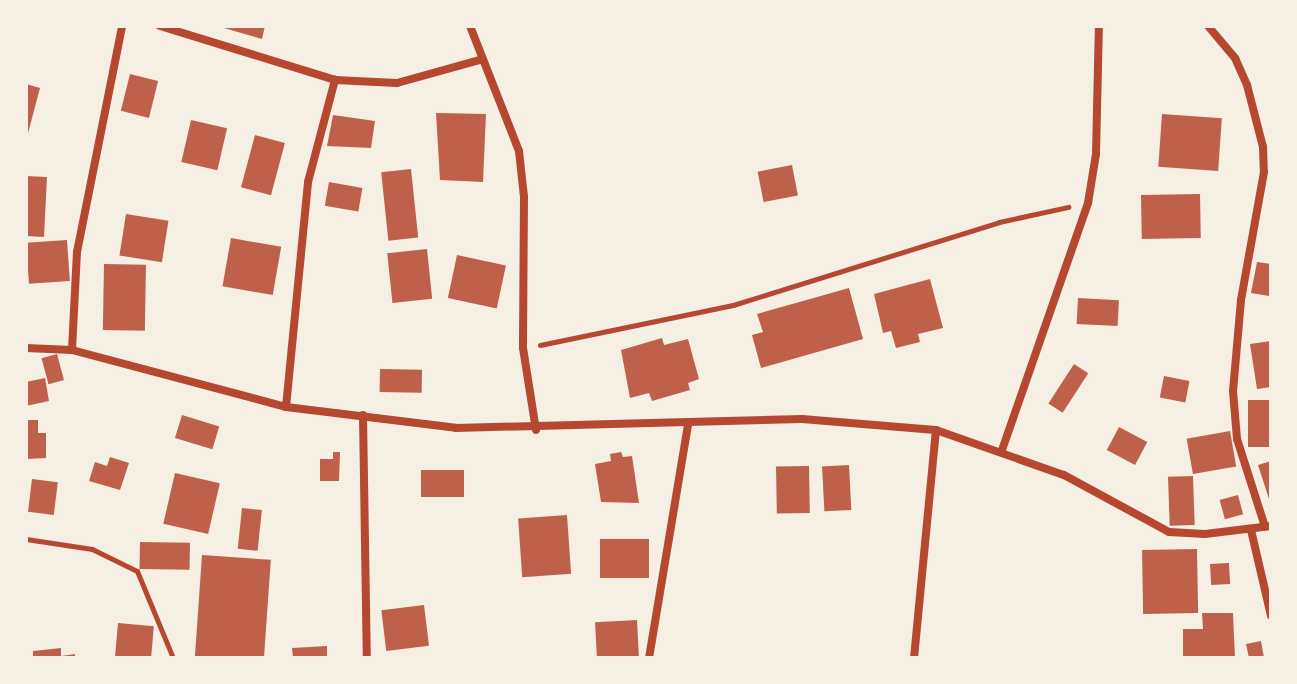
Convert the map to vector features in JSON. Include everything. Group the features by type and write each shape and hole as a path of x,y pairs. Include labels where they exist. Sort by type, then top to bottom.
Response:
{"street":[{"path":"72,350 77,252 122,26"},
{"path":"160,26 335,80 417,80 483,59"},
{"path":"470,26 519,151 524,197 523,348 536,430"},
{"path":"1002,450 1088,203 1096,154 1099,26"},
{"path":"26,348 72,350 286,407 456,428 536,430 802,419 936,430 1002,450 1064,475 1169,532 1268,527 1237,439 1233,405 1241,300 1266,186 1263,147 1247,85 1235,58 1208,26"},
{"path":"286,407 308,182 335,80"},
{"path":"363,415 367,658"},
{"path":"649,658 688,424"},
{"path":"914,658 936,430"},
{"path":"1251,530 1271,616"}],"path":[{"path":"523,348 733,305 999,222 1088,203"},
{"path":"26,539 92,549 137,571 173,658"}],"building":[{"path":"217,26 265,26 262,39"},
{"path":"130,74 158,81 149,118 121,111"},
{"path":"26,84 40,88 27,137 26,136"},
{"path":"436,113 486,114 483,182 440,180"},
{"path":"1162,114 1222,118 1218,171 1158,167"},
{"path":"333,115 375,121 371,148 327,146"},
{"path":"191,120 227,128 217,170 181,162"},
{"path":"255,135 285,143 271,195 241,187"},
{"path":"792,165 798,195 764,202 758,172"},
{"path":"411,169 418,238 388,241 381,172"},
{"path":"26,176 47,177 44,237 26,236"},
{"path":"329,182 362,188 358,212 325,206"},
{"path":"1200,194 1201,238 1142,239 1141,195"},
{"path":"126,214 168,221 162,262 119,255"},
{"path":"231,238 281,247 273,295 222,286"},
{"path":"67,240 70,281 29,284 26,243"},
{"path":"427,249 432,299 392,303 387,253"},
{"path":"457,255 506,265 497,308 448,298"},
{"path":"1257,262 1271,264 1269,296 1251,293"},
{"path":"104,264 146,265 145,331 103,330"},
{"path":"930,279 943,328 918,334 920,342 896,348 891,331 883,333 874,294"},
{"path":"849,288 863,339 761,368 752,335 763,332 757,314"},
{"path":"1078,298 1119,300 1118,326 1077,324"},
{"path":"662,338 664,345 688,339 699,379 688,383 690,390 652,401 649,393 630,398 621,350"},
{"path":"1271,341 1271,387 1257,389 1250,344"},
{"path":"57,354 64,380 49,384 42,358"},
{"path":"1074,364 1088,373 1063,413 1048,403"},
{"path":"380,369 422,370 422,393 380,392"},
{"path":"1164,376 1190,381 1185,403 1160,398"},
{"path":"45,378 49,401 26,406 26,382"},
{"path":"1248,400 1271,400 1271,447 1248,447"},
{"path":"182,415 219,426 212,449 175,438"},
{"path":"26,420 38,420 38,433 46,433 46,458 26,459"},
{"path":"1119,427 1147,442 1135,465 1107,450"},
{"path":"1230,431 1236,466 1193,474 1187,439"},
{"path":"333,452 340,452 339,481 320,481 320,459 333,459"},
{"path":"621,452 623,457 632,456 639,503 601,502 595,464 611,461 610,454"},
{"path":"110,457 129,463 120,490 89,481 95,462 107,466"},
{"path":"1271,461 1271,498 1269,499 1258,465"},
{"path":"849,465 851,510 824,511 822,466"},
{"path":"809,466 810,513 777,514 776,467"},
{"path":"421,470 464,470 464,497 421,497"},
{"path":"175,473 220,483 208,534 163,524"},
{"path":"1193,476 1195,525 1170,526 1168,477"},
{"path":"32,479 58,482 54,515 28,512"},
{"path":"1238,495 1243,514 1225,519 1220,500"},
{"path":"242,508 262,510 258,551 238,549"},
{"path":"567,515 571,574 522,577 518,518"},
{"path":"600,539 649,539 649,578 600,578"},
{"path":"140,542 190,543 190,570 140,569"},
{"path":"1197,549 1198,613 1143,614 1142,550"},
{"path":"202,555 271,560 264,658 195,658"},
{"path":"1229,563 1230,584 1211,585 1210,564"},
{"path":"424,605 429,646 386,651 381,610"},
{"path":"1202,613 1233,613 1235,658 1183,658 1183,629 1203,629"},
{"path":"637,620 639,656 597,658 595,622"},
{"path":"118,623 154,626 151,658 115,658"},
{"path":"1261,641 1264,658 1249,658 1246,644"},
{"path":"327,646 327,658 293,658 292,648"},
{"path":"61,648 61,656 75,654 75,658 33,658 33,651"}]}
